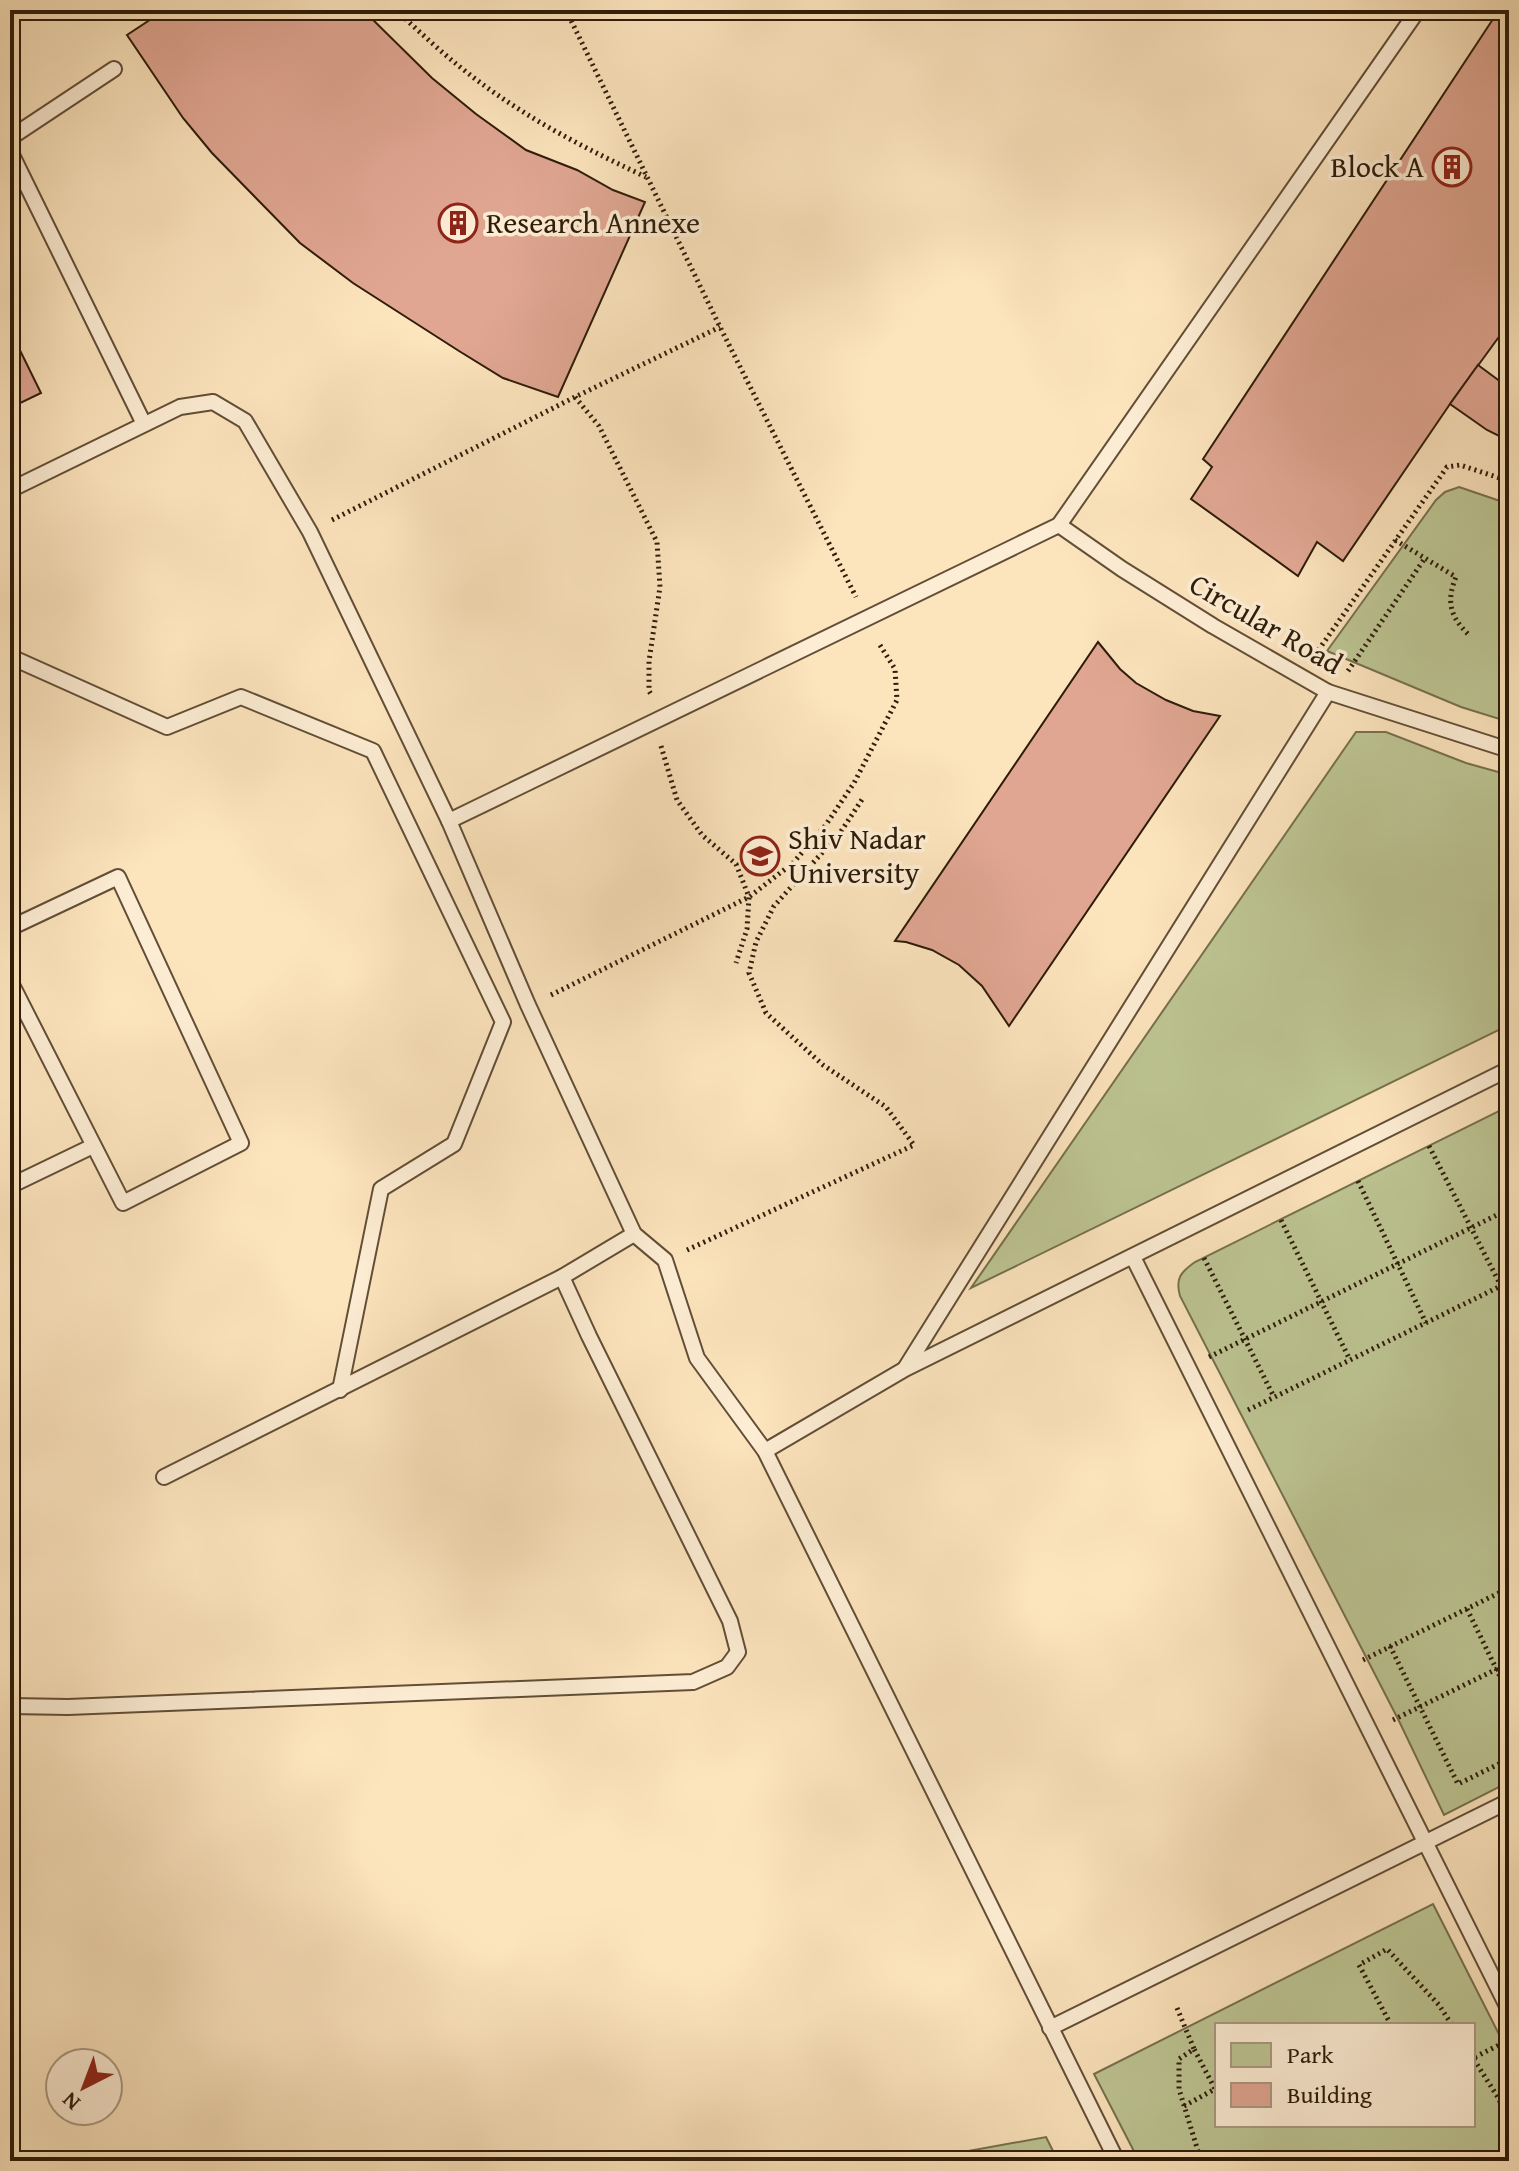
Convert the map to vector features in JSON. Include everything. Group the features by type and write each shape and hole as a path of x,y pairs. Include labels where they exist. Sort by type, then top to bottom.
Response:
{"lane":[{"path":"449,821 1059,525 1418,10"},
{"path":"10,138 114,69"},
{"path":"10,151 144,424"},
{"path":"10,490 180,407 213,402 245,421 310,532 449,821 528,1005 634,1234 665,1260 697,1358 765,1451 1117,2161"},
{"name":"Circular Road","path":"1059,525 1213,626 1328,692 1509,750"},
{"path":"10,659 167,727 241,697 373,751 503,1022 454,1144 381,1189 340,1390"},
{"path":"905,1369 1328,692"},
{"path":"10,928 118,877 241,1143 123,1203 12,990"},
{"path":"765,1451 905,1369 1509,1069"},
{"path":"10,1186 93,1146"},
{"path":"164,1477 562,1277 634,1234"},
{"path":"1133,1257 1509,2010"},
{"path":"10,1706 68,1707 693,1682 727,1667 738,1652 730,1621 562,1277"},
{"path":"1050,2028 1509,1801"}],"path":[{"path":"397,10 450,59 499,98 543,126 647,177"},
{"path":"528,1005 749,897 793,863 825,826 854,783 897,700 895,669 866,618 720,327 566,10"},
{"path":"310,532 720,327"},
{"path":"575,397 599,426 657,542 660,587 649,661 649,691 664,719 659,740 677,800 702,835 736,864 749,897 747,929 736,963"},
{"path":"1300,675 1437,479 1452,464 1509,481"},
{"path":"1395,540 1456,577 1449,602 1458,625 1469,635"},
{"path":"1348,671 1425,558"},
{"path":"665,1260 914,1145 886,1107 823,1065 766,1013 749,973 756,942 774,906 840,833 863,798"},
{"path":"1429,1146 1501,1286"},
{"path":"1358,1181 1426,1323"},
{"path":"1188,1367 1509,1209"},
{"path":"1281,1220 1350,1360"},
{"path":"1204,1258 1274,1397"},
{"path":"1248,1410 1509,1282"},
{"path":"1362,1660 1509,1588"},
{"path":"1467,1609 1509,1695"},
{"path":"1390,1646 1458,1784 1509,1759"},
{"path":"1370,1731 1509,1663"},
{"path":"1390,2023 1359,1965 1387,1949 1439,2005 1451,2023"},
{"path":"1177,2008 1215,2089 1184,2106"},
{"path":"1475,2057 1509,2040"},
{"path":"1194,2049 1179,2059 1179,2089 1201,2161"},
{"path":"1475,2061 1499,2099 1509,2125"}],"green space":[{"path":"1459,487 1509,504 1509,722 1461,707 1327,651 1436,500 1445,492"},
{"path":"1356,732 1386,732 1466,763 1509,775 1509,1025 971,1288"},
{"path":"1509,1106 1509,1782 1444,1815 1399,1721 1180,1296 1178,1284 1183,1272 1195,1262"},
{"path":"1433,1904 1509,2054 1509,2161 1139,2161 1094,2074"},
{"path":"1046,2137 1058,2161 913,2161"}],"building":[{"name":"Research Annexe","path":"165,10 363,10 432,78 526,150 645,202 558,397 503,378 353,283 300,243 212,153 183,118 127,35"},
{"name":"Block A","path":"1499,10 1509,10 1509,323 1343,561 1317,542 1298,576 1191,499 1212,467 1203,459"},
{"path":"10,330 41,393 10,408"},
{"path":"1478,365 1509,388 1509,441 1450,404"},
{"path":"1098,642 1136,683 1193,711 1220,716 1009,1026 982,986 959,965 932,950 895,941"}],"place":[{"name":"Block A","path":"1452,167"},
{"name":"Research Annexe","path":"458,223"},
{"name":"Shiv Nadar University","path":"760,856"}]}
